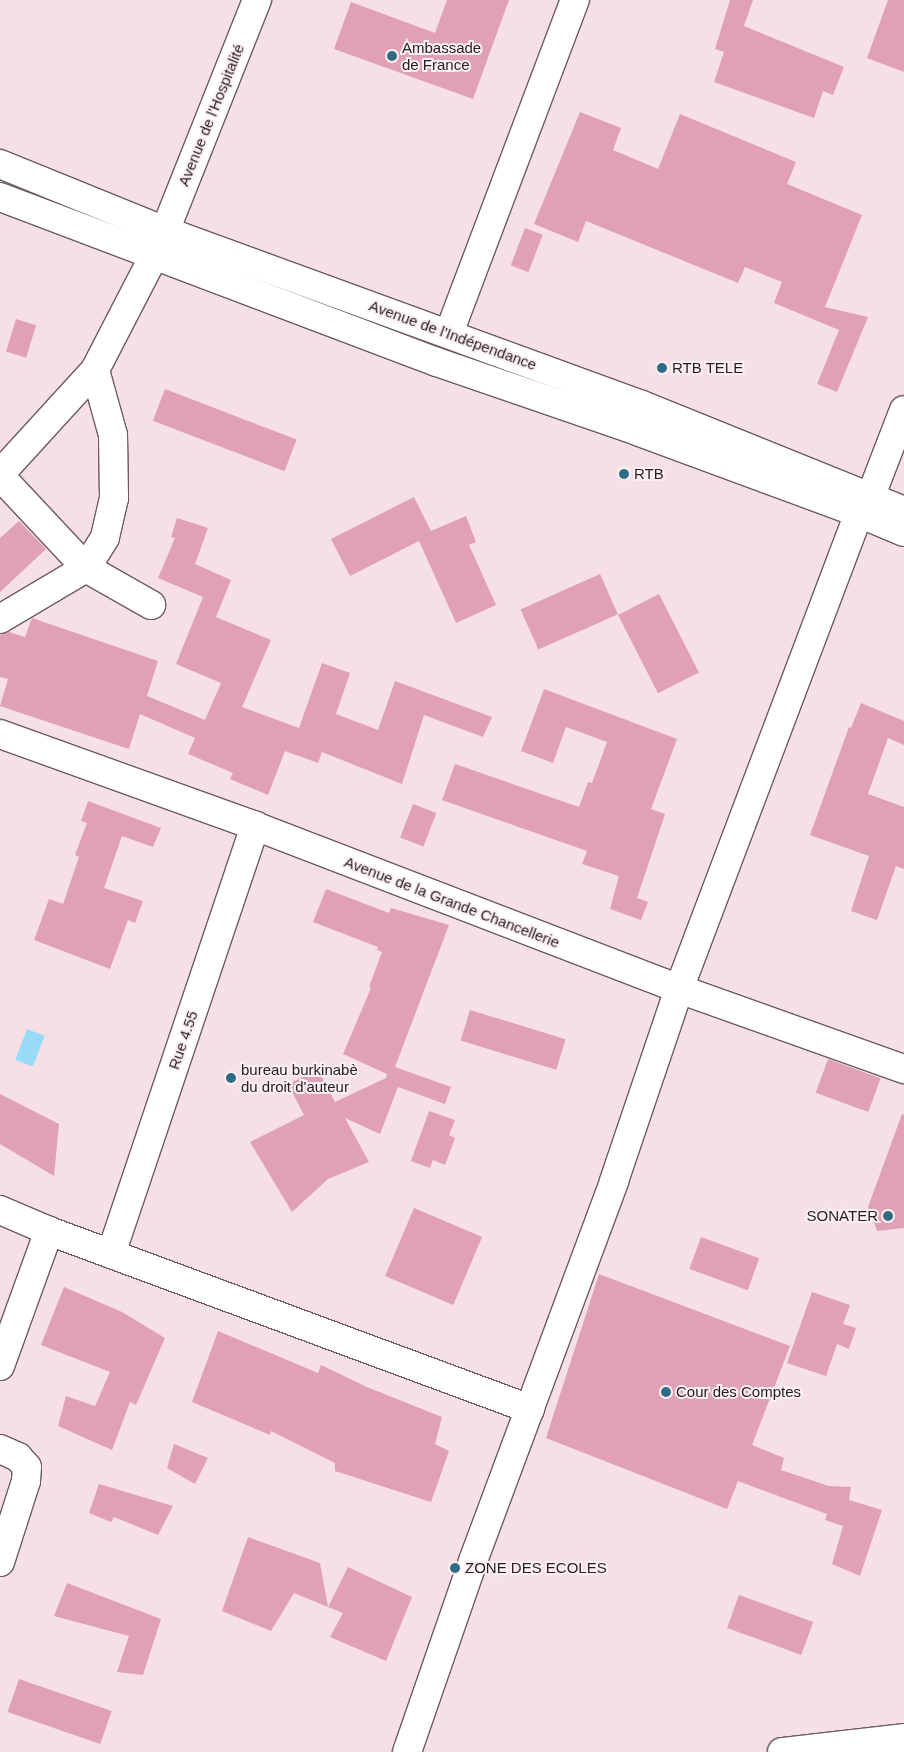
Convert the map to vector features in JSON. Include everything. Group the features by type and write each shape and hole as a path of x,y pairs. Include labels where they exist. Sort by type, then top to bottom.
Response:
{"main road":[{"name":"Avenue de l'Hospitalité","path":"0,475 95,370 160,242 257,0"},
{"path":"450,333 575,0"},
{"name":"Avenue de l'Indépendance","path":"0,164 160,242 428,358 864,505 904,511"},
{"name":"Avenue de l'Indépendance","path":"0,197 160,242 450,333 642,405 864,505 904,532"},
{"path":"0,619 86,568 105,537 114,498 113,435 95,370"},
{"path":"407,1752 473,1560 614,1181 678,989 864,505 904,410"},
{"path":"0,475 86,568 151,605"},
{"name":"Avenue de la Grande Chancellerie","path":"0,734 255,826 678,989 904,1069"},
{"name":"Rue 4.55","path":"111,1254 255,826"},
{"path":"0,1210 49,1231 530,1409"},
{"path":"0,1366 49,1231"},
{"path":"0,1449 18,1458 27,1466 26,1481 0,1562"},
{"path":"782,1752 904,1738"}],"water":[{"path":"27,1029 45,1036 33,1067 15,1060"}],"building":[{"path":"447,0 509,0 473,99 334,49 351,2 435,33"},
{"path":"730,0 753,0 744,26 844,67 833,95 823,91 814,118 714,82 724,52 715,49"},
{"path":"888,0 904,0 904,72 867,58"},
{"path":"580,112 621,128 613,150 658,169 680,114 796,162 787,184 862,215 825,307 868,317 837,392 817,384 839,330 774,303 782,282 745,267 738,283 586,221 578,242 534,224"},
{"path":"525,228 543,235 528,272 511,265"},
{"path":"16,319 36,325 26,358 6,352"},
{"path":"165,389 297,440 284,471 153,421"},
{"path":"414,497 431,531 466,516 476,542 469,545 496,605 456,623 419,541 350,576 331,539"},
{"path":"177,518 208,528 195,564 231,580 216,617 271,640 242,707 299,728 322,663 350,673 336,714 378,730 395,681 492,717 483,737 424,715 402,784 322,752 318,763 285,751 268,795 230,779 233,773 188,754 195,738 140,714 129,749 0,706 8,679 0,677 0,635 9,632 25,637 32,618 158,661 147,696 205,720 221,683 176,664 203,597 158,578 175,538 171,537"},
{"path":"19,521 46,549 0,592 0,538"},
{"path":"600,574 618,614 538,650 521,609"},
{"path":"659,594 699,672 658,693 618,615"},
{"path":"544,689 677,739 651,809 665,814 637,898 648,902 641,920 610,909 619,876 582,864 587,851 442,800 455,764 579,807 588,782 592,783 607,742 566,727 553,763 521,751"},
{"path":"861,703 904,721 904,745 888,738 868,794 904,807 904,869 896,866 877,920 851,911 869,856 810,835 849,727 851,728"},
{"path":"88,801 161,828 153,847 122,836 104,888 143,901 135,923 128,920 110,969 34,940 49,899 63,904 79,857 75,855 87,823 81,821"},
{"path":"413,804 436,813 423,847 400,838"},
{"path":"326,889 389,913 391,908 449,925 395,1067 451,1087 445,1104 398,1087 380,1134 345,1118 369,1162 328,1179 292,1212 250,1142 304,1115 288,1084 318,1070 335,1102 386,1078 387,1074 343,1054 371,988 369,987 382,952 377,950 378,947 313,922"},
{"path":"470,1010 566,1039 556,1070 461,1041"},
{"path":"828,1059 881,1078 868,1112 816,1093"},
{"path":"0,1094 59,1124 54,1176 0,1144"},
{"path":"429,1111 455,1120 449,1135 455,1138 445,1165 433,1160 430,1168 411,1161"},
{"path":"902,1114 904,1115 904,1228 877,1231 868,1207"},
{"path":"414,1208 482,1237 453,1305 385,1276"},
{"path":"701,1237 759,1258 748,1290 689,1269"},
{"name":"Cour des Comptes","path":"599,1274 790,1346 752,1445 784,1458 781,1470 829,1486 851,1487 849,1500 882,1510 860,1576 832,1564 843,1526 825,1520 827,1514 738,1481 727,1509 546,1438"},
{"path":"64,1287 122,1312 165,1338 136,1405 130,1402 112,1450 58,1426 66,1396 95,1406 110,1372 41,1345"},
{"path":"812,1292 850,1305 843,1324 856,1328 849,1349 837,1344 826,1376 787,1363"},
{"path":"218,1331 318,1373 321,1365 367,1387 442,1417 435,1444 449,1451 431,1502 335,1471 335,1463 271,1431 270,1435 192,1402"},
{"path":"174,1444 208,1458 195,1484 167,1468"},
{"path":"99,1484 173,1506 158,1535 114,1517 111,1522 89,1513"},
{"path":"248,1537 320,1563 328,1607 294,1593 271,1631 222,1611"},
{"path":"348,1567 412,1597 386,1661 330,1637 343,1613 328,1607"},
{"path":"67,1583 161,1619 143,1675 117,1672 129,1636 54,1616"},
{"path":"739,1595 813,1622 801,1655 727,1628"},
{"path":"19,1679 112,1711 100,1744 8,1712"}],"place":[{"name":"Ambassade de France","path":"392,56"},
{"name":"RTB TELE","path":"662,368"},
{"name":"RTB","path":"624,474"},
{"name":"bureau burkinabè du droit d'auteur","path":"231,1078"},
{"name":"SONATER","path":"888,1216"},
{"name":"Cour des Comptes","path":"666,1392"},
{"name":"ZONE DES ECOLES","path":"455,1568"}]}
